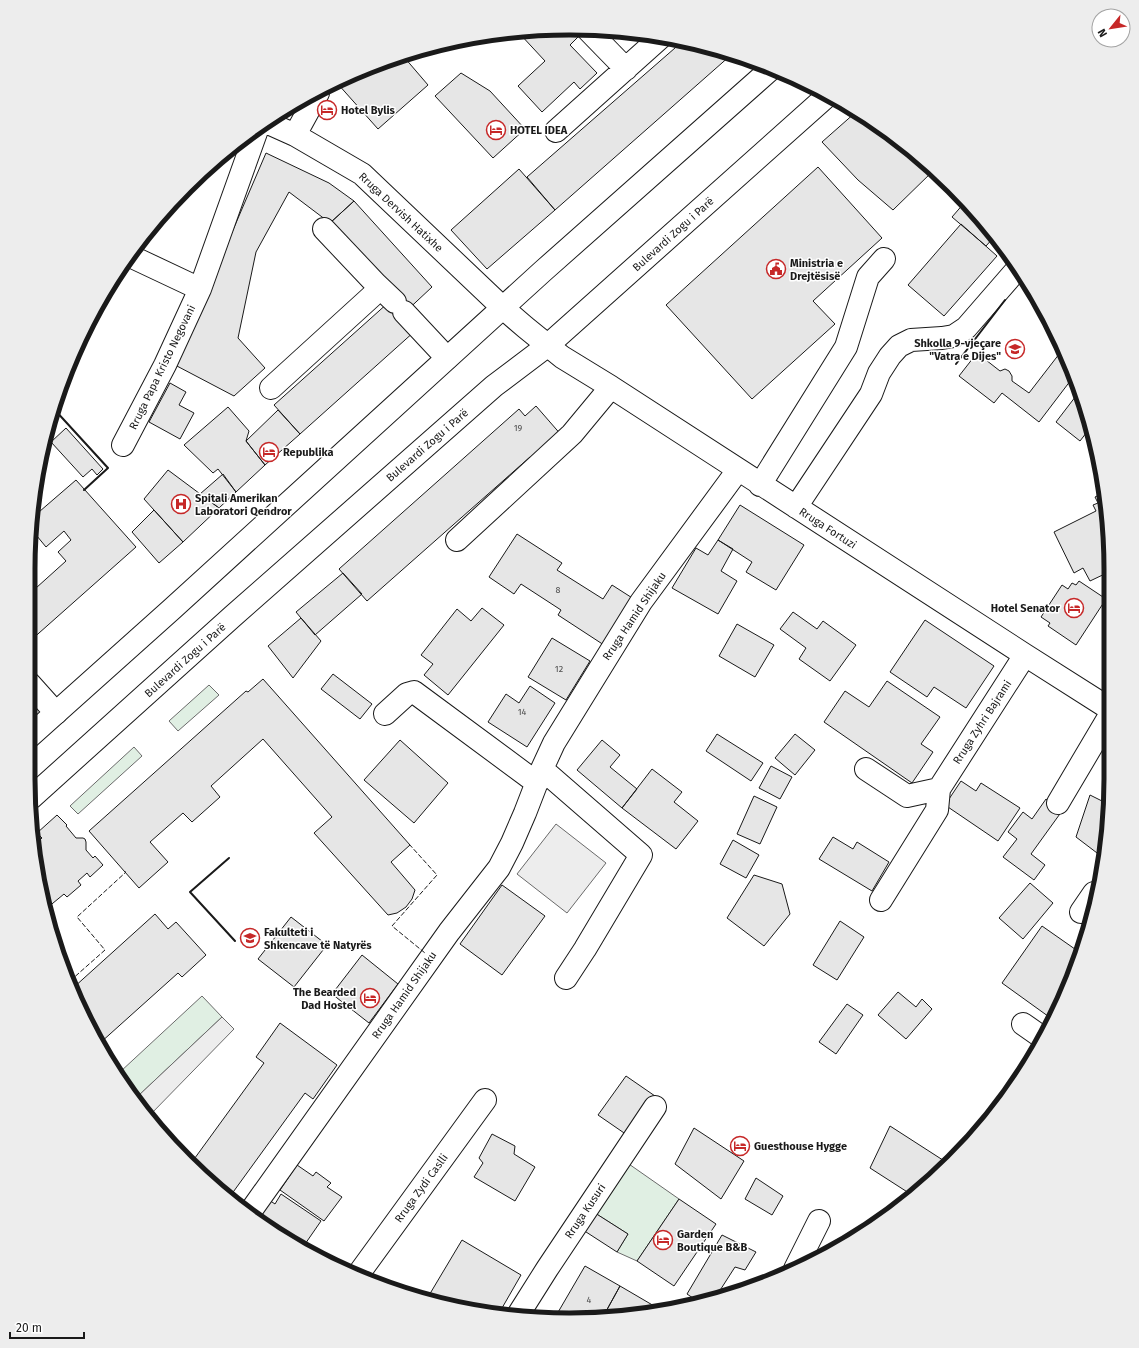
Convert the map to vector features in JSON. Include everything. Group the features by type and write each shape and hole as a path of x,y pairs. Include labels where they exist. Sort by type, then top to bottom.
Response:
{"street":[{"path":"594,36 626,69"},
{"path":"556,131 655,42"},
{"path":"35,731 447,358 766,73"},
{"name":"Bulevardi Zogu i Parë","path":"35,793 233,616 494,386 547,346 823,99"},
{"path":"295,135 314,100"},
{"name":"Rruga Dervish Hatixhe","path":"273,125 295,135 362,174 503,308 547,346"},
{"name":"Rruga Papa Kristo Negovani","path":"123,445 165,365 200,289 254,138"},
{"path":"324,228 447,358"},
{"path":"135,258 200,289"},
{"path":"760,485 846,347 868,277 884,259"},
{"path":"796,507 870,394 879,373 890,356 899,346 911,340 954,336 966,328 1014,273"},
{"path":"271,388 372,296 376,291 376,284"},
{"name":"Rruga Fortuzi","path":"547,346 760,485 1104,705"},
{"path":"457,540 572,434 611,387"},
{"name":"Rruga Hamid Shijaku","path":"252,1209 449,932 499,868 512,843 554,742 641,602 738,470"},
{"name":"Rruga Zyhri Bajrami","path":"939,789 1025,655"},
{"path":"35,690 56,713"},
{"path":"385,714 407,694 414,692 539,776 641,855 566,978"},
{"path":"1058,802 1104,725"},
{"path":"866,769 907,796 939,789 937,810 881,900"},
{"path":"1081,912 1090,898"},
{"path":"1023,1024 1038,1035"},
{"name":"Rruga Zydi Caslli","path":"362,1271 485,1100"},
{"name":"Rruga Kusuri","path":"523,1308 556,1255 655,1107"},
{"path":"798,1262 819,1220"}],"green space":[{"path":"209,685 219,695 178,731 169,721"},
{"path":"134,747 142,756 78,814 70,806"},
{"path":"202,996 222,1017 139,1095 122,1070"},
{"path":"626,1162 679,1199 637,1261 617,1252 628,1234 595,1213"}],"shaded area":[{"path":"556,824 606,863 567,913 517,874"},
{"path":"222,1017 234,1029 152,1113 139,1095"}],"building":[{"path":"580,35 570,45 597,73 580,89 574,82 542,112 518,86 545,61 523,37"},
{"path":"677,46 727,59 555,210 527,177"},
{"path":"407,60 428,85 378,129 340,87"},
{"path":"461,73 490,91 525,129 493,158 435,96"},
{"path":"851,116 895,145 929,175 893,210 858,180 822,142"},
{"path":"266,153 329,183 354,201 330,223 289,192 256,252 238,338 265,368 234,396 175,365"},
{"name":"Ministria e Drejtësisë","path":"818,167 882,238 813,301 835,324 752,399 666,305"},
{"path":"519,169 555,210 487,269 451,230"},
{"path":"354,201 432,287 401,316 330,223"},
{"path":"961,207 991,240 986,246 952,217"},
{"path":"961,224 997,256 944,316 908,285"},
{"path":"389,302 415,331 300,434 274,405"},
{"path":"977,353 1000,371 1005,369 1009,371 1012,376 1012,381 1029,393 1059,355 1070,382 1039,422 1002,393 994,403 959,376"},
{"path":"170,383 186,392 179,405 194,413 180,439 149,422"},
{"path":"1075,397 1086,433 1080,441 1056,422"},
{"path":"536,406 563,437 534,462 530,457 367,601 339,569 519,409 525,416"},
{"path":"228,407 249,431 246,441 265,465 236,492 218,469 213,473 184,445"},
{"path":"278,410 300,434 265,465 246,441"},
{"path":"66,428 103,469 97,475 92,469 83,477 51,442"},
{"name":"Spitali Amerikan Laboratori Qendror","path":"168,470 219,508 183,542 144,499"},
{"path":"223,474 236,492 219,508 200,494"},
{"path":"76,480 136,547 35,637 35,587 36,588 66,561 58,552 71,540 64,531 46,547 36,535 39,512"},
{"path":"1098,495 1103,535 1104,574 1090,581 1083,568 1074,573 1054,532 1096,511 1093,505 1098,503 1095,497"},
{"path":"740,505 804,545 776,590 746,572 752,562 718,540"},
{"path":"154,510 183,542 159,563 132,532"},
{"path":"517,534 562,563 557,570 603,599 612,585 637,601 607,647 558,615 561,610 521,584 514,594 489,577"},
{"path":"718,540 733,549 721,571 737,581 718,614 672,588 696,548 708,555"},
{"path":"343,573 362,594 315,635 296,612"},
{"name":"Hotel Senator","path":"1079,581 1104,598 1104,602 1076,645 1048,626 1050,623 1041,617 1062,585 1068,589 1072,583 1076,585"},
{"path":"482,608 504,625 448,695 424,675 433,664 421,655 457,609 471,621"},
{"path":"793,612 817,629 823,621 856,645 830,681 799,659 806,648 780,629"},
{"path":"301,618 321,641 293,678 268,646"},
{"path":"925,620 994,666 966,708 934,687 927,697 890,672"},
{"path":"737,624 774,645 755,677 719,656"},
{"path":"552,638 590,661 566,700 528,677"},
{"path":"333,674 372,704 360,719 321,689"},
{"path":"263,679 410,845 391,862 415,890 412,899 406,907 397,913 388,915 314,833 332,817 263,739 211,786 220,797 192,822 183,813 150,842 168,862 139,888 89,831 246,691 248,692"},
{"path":"887,681 940,717 921,744 933,752 912,783 824,722 845,691 869,707"},
{"path":"530,686 555,703 527,747 488,722 506,694 519,703"},
{"path":"717,734 763,763 751,781 706,751"},
{"path":"795,734 815,750 795,775 775,758"},
{"path":"400,740 448,783 414,823 364,780"},
{"path":"602,740 620,755 610,767 637,789 622,808 577,770"},
{"path":"771,766 792,777 780,799 759,788"},
{"path":"652,769 682,792 674,802 698,821 676,849 622,808"},
{"path":"961,781 976,791 981,783 1020,808 998,841 945,805"},
{"path":"1090,795 1103,802 1098,854 1076,837"},
{"path":"754,796 777,807 760,844 737,834"},
{"path":"1046,799 1062,811 1031,854 1045,865 1034,880 1003,857 1017,839 1008,832 1023,812 1032,819"},
{"path":"57,815 67,825 66,826 76,838 85,839 86,850 93,858 95,856 103,865 90,877 87,873 78,881 81,885 67,897 64,894 50,905 45,883 40,848 39,840 42,838 38,832"},
{"path":"833,837 853,849 857,842 889,862 872,891 819,859"},
{"path":"733,840 759,855 746,878 720,864"},
{"path":"754,875 782,884 790,914 764,946 727,918"},
{"path":"1030,883 1053,903 1023,939 999,918"},
{"path":"502,885 545,916 502,975 460,944"},
{"path":"155,914 168,929 176,922 206,955 182,977 178,973 104,1040 90,1015 77,985"},
{"path":"291,917 327,945 294,987 258,959"},
{"path":"840,921 864,937 837,980 813,965"},
{"path":"1042,926 1076,950 1048,1016 1002,983"},
{"path":"362,955 398,984 369,1023 332,994"},
{"path":"898,992 916,1007 922,999 932,1009 906,1039 878,1015"},
{"path":"847,1004 863,1015 836,1054 819,1042"},
{"path":"280,1023 337,1065 313,1099 305,1093 232,1193 195,1158 264,1063 256,1057"},
{"path":"626,1076 655,1096 627,1135 598,1115"},
{"path":"890,1126 943,1160 908,1192 870,1168"},
{"path":"694,1128 744,1161 721,1199 675,1164"},
{"path":"492,1134 515,1146 514,1154 535,1167 515,1201 474,1177 483,1163 479,1158"},
{"path":"297,1165 313,1176 316,1172 331,1183 327,1187 342,1197 324,1221 280,1190"},
{"path":"756,1178 783,1196 772,1215 745,1199"},
{"path":"281,1194 321,1221 306,1243 260,1214 269,1200 275,1204"},
{"path":"679,1199 716,1224 674,1286 637,1261"},
{"path":"595,1213 628,1234 617,1252 583,1230"},
{"path":"722,1235 756,1252 745,1270 735,1267 719,1292 694,1298 687,1294"},
{"path":"462,1240 521,1275 502,1308 465,1303 429,1295"},
{"path":"585,1266 620,1286 606,1312 558,1313"},
{"path":"620,1286 654,1306 639,1308 606,1312"}],"fence":[{"path":"409,844 437,875 392,926 425,953"},
{"path":"74,978 105,950 77,917 125,872"}],"wall":[{"path":"956,364 1005,300"},
{"path":"58,414 108,468 84,490"},
{"path":"229,858 190,892 235,941"}],"place":[{"name":"Hotel Bylis","path":"327,110"},
{"name":"HOTEL IDEA","path":"496,130"},
{"name":"Ministria e Drejtësisë","path":"776,269"},
{"name":"Shkolla 9-vjeçare \"Vatra e Dijes\"","path":"1015,349"},
{"name":"Republika","path":"269,452"},
{"name":"Spitali Amerikan Laboratori Qendror","path":"181,504"},
{"name":"Hotel Senator","path":"1074,608"},
{"name":"Fakulteti i Shkencave të Natyrës","path":"250,938"},
{"name":"The Bearded Dad Hostel","path":"370,998"},
{"name":"Guesthouse Hygge","path":"740,1146"},
{"name":"Garden Boutique B&B","path":"663,1240"}]}
